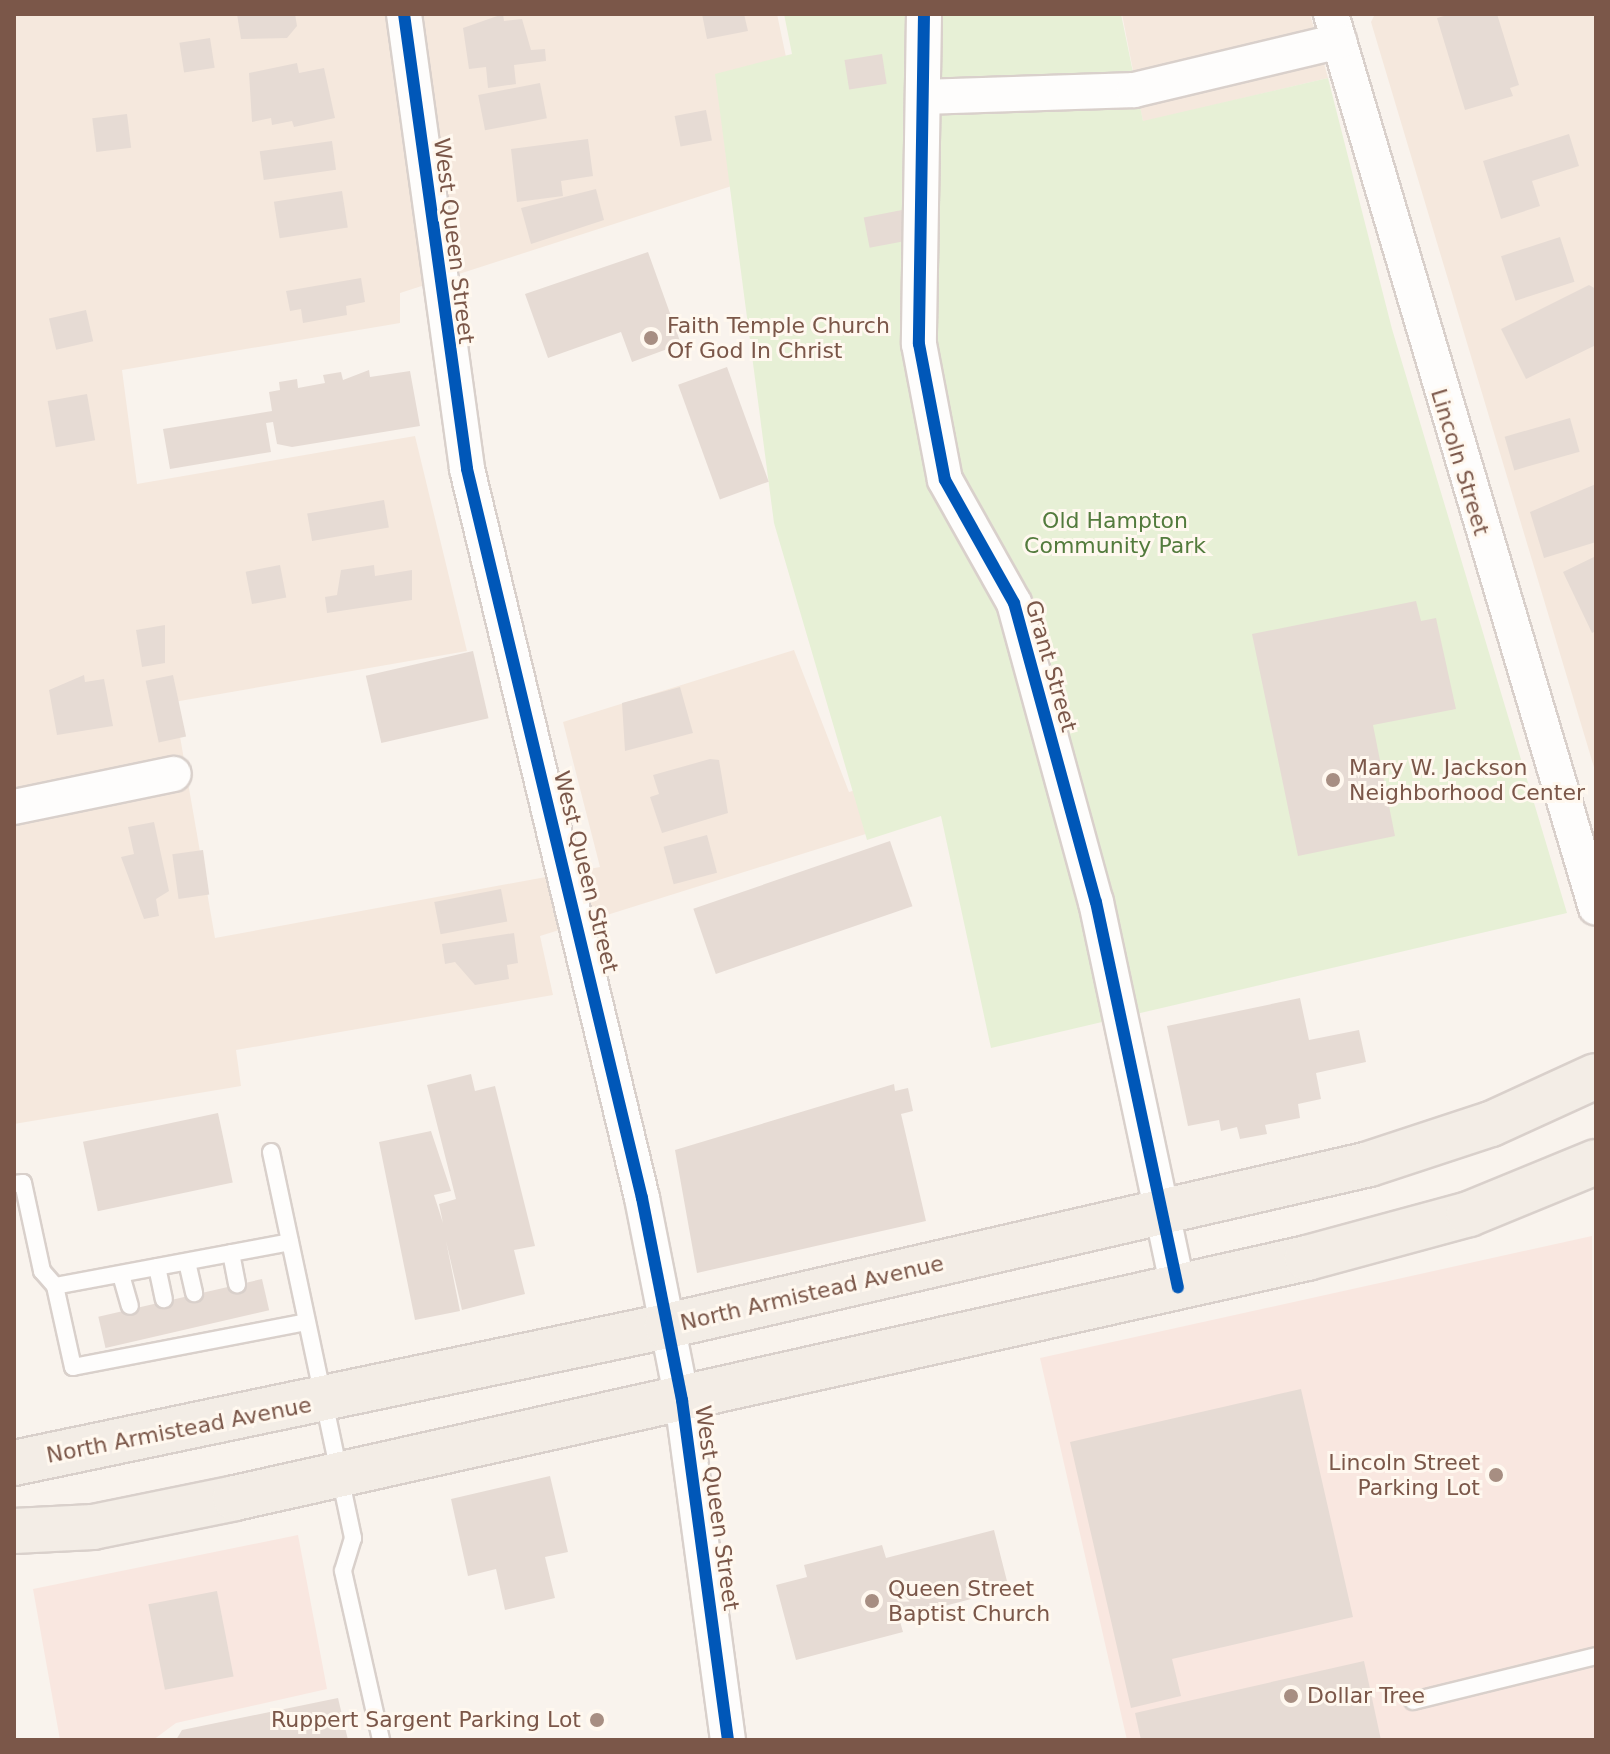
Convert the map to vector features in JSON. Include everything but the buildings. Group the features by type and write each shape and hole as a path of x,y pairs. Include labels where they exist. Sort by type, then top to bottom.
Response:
{"main road":[{"name":"North Armistead Avenue","path":"14,1463 323,1401 667,1326 1161,1212 1437,1144 1596,1076"},
{"path":"14,1531 93,1527 682,1400 1178,1287 1424,1228 1596,1162"}],"street":[{"name":"West Queen Street","path":"404,14 478,523 607,1038 667,1326 682,1400 728,1740"},
{"name":"Grant Street","path":"924,14 919,344 945,480 1014,603 1093,890 1178,1287"},
{"path":"924,97 1134,90 1335,28"},
{"name":"Lincoln Street","path":"1335,28 1596,908"},
{"path":"14,807 174,774"}],"lane":[{"path":"271,1152 353,1538 343,1571 381,1740"},
{"path":"14,1184 23,1183 42,1271 55,1286 73,1367 307,1322"},
{"path":"55,1286 290,1242"},
{"path":"231,1253 237,1284"},
{"path":"187,1262 194,1293"},
{"path":"157,1267 164,1299"},
{"path":"121,1275 130,1306"},
{"path":"242,1316 245,1334"},
{"path":"201,1324 206,1343"},
{"path":"172,1331 176,1349"},
{"path":"136,1338 140,1356"},
{"path":"1413,1701 1596,1656"}],"shaded area":[{"path":"14,14 777,14 786,57 738,184 400,293 400,323 122,370 137,484 415,436 467,651 174,702 215,938 600,867 563,722 794,650 849,792 928,769 936,812 540,936 553,995 236,1050 241,1086 14,1124"},
{"path":"1122,14 1310,14 1328,78 1143,122"},
{"path":"1375,14 1596,14 1596,774 1371,22"},
{"path":"1592,1236 1596,1740 1127,1740 1040,1358"},
{"path":"298,1535 327,1689 176,1723 153,1740 60,1740 33,1589"}],"green space":[{"name":"Old Hampton Community Park","path":"784,14 1121,14 1143,121 1328,78 1392,329 1567,913 991,1048 941,816 867,840 774,523 715,74 792,54"}],"cycle path":[{"path":"404,14 467,469 642,1198 682,1400 728,1740"},
{"path":"924,14 919,344 945,480 1014,603 1096,902 1178,1287"}],"place":[{"name":"Faith Temple Church Of God In Christ","path":"651,338"},
{"name":"Mary W. Jackson Neighborhood Center","path":"1333,780"},
{"name":"Lincoln Street Parking Lot","path":"1496,1475"},
{"name":"Queen Street Baptist Church","path":"872,1601"},
{"name":"Dollar Tree","path":"1291,1696"},
{"name":"Ruppert Sargent Parking Lot","path":"597,1720"}]}
